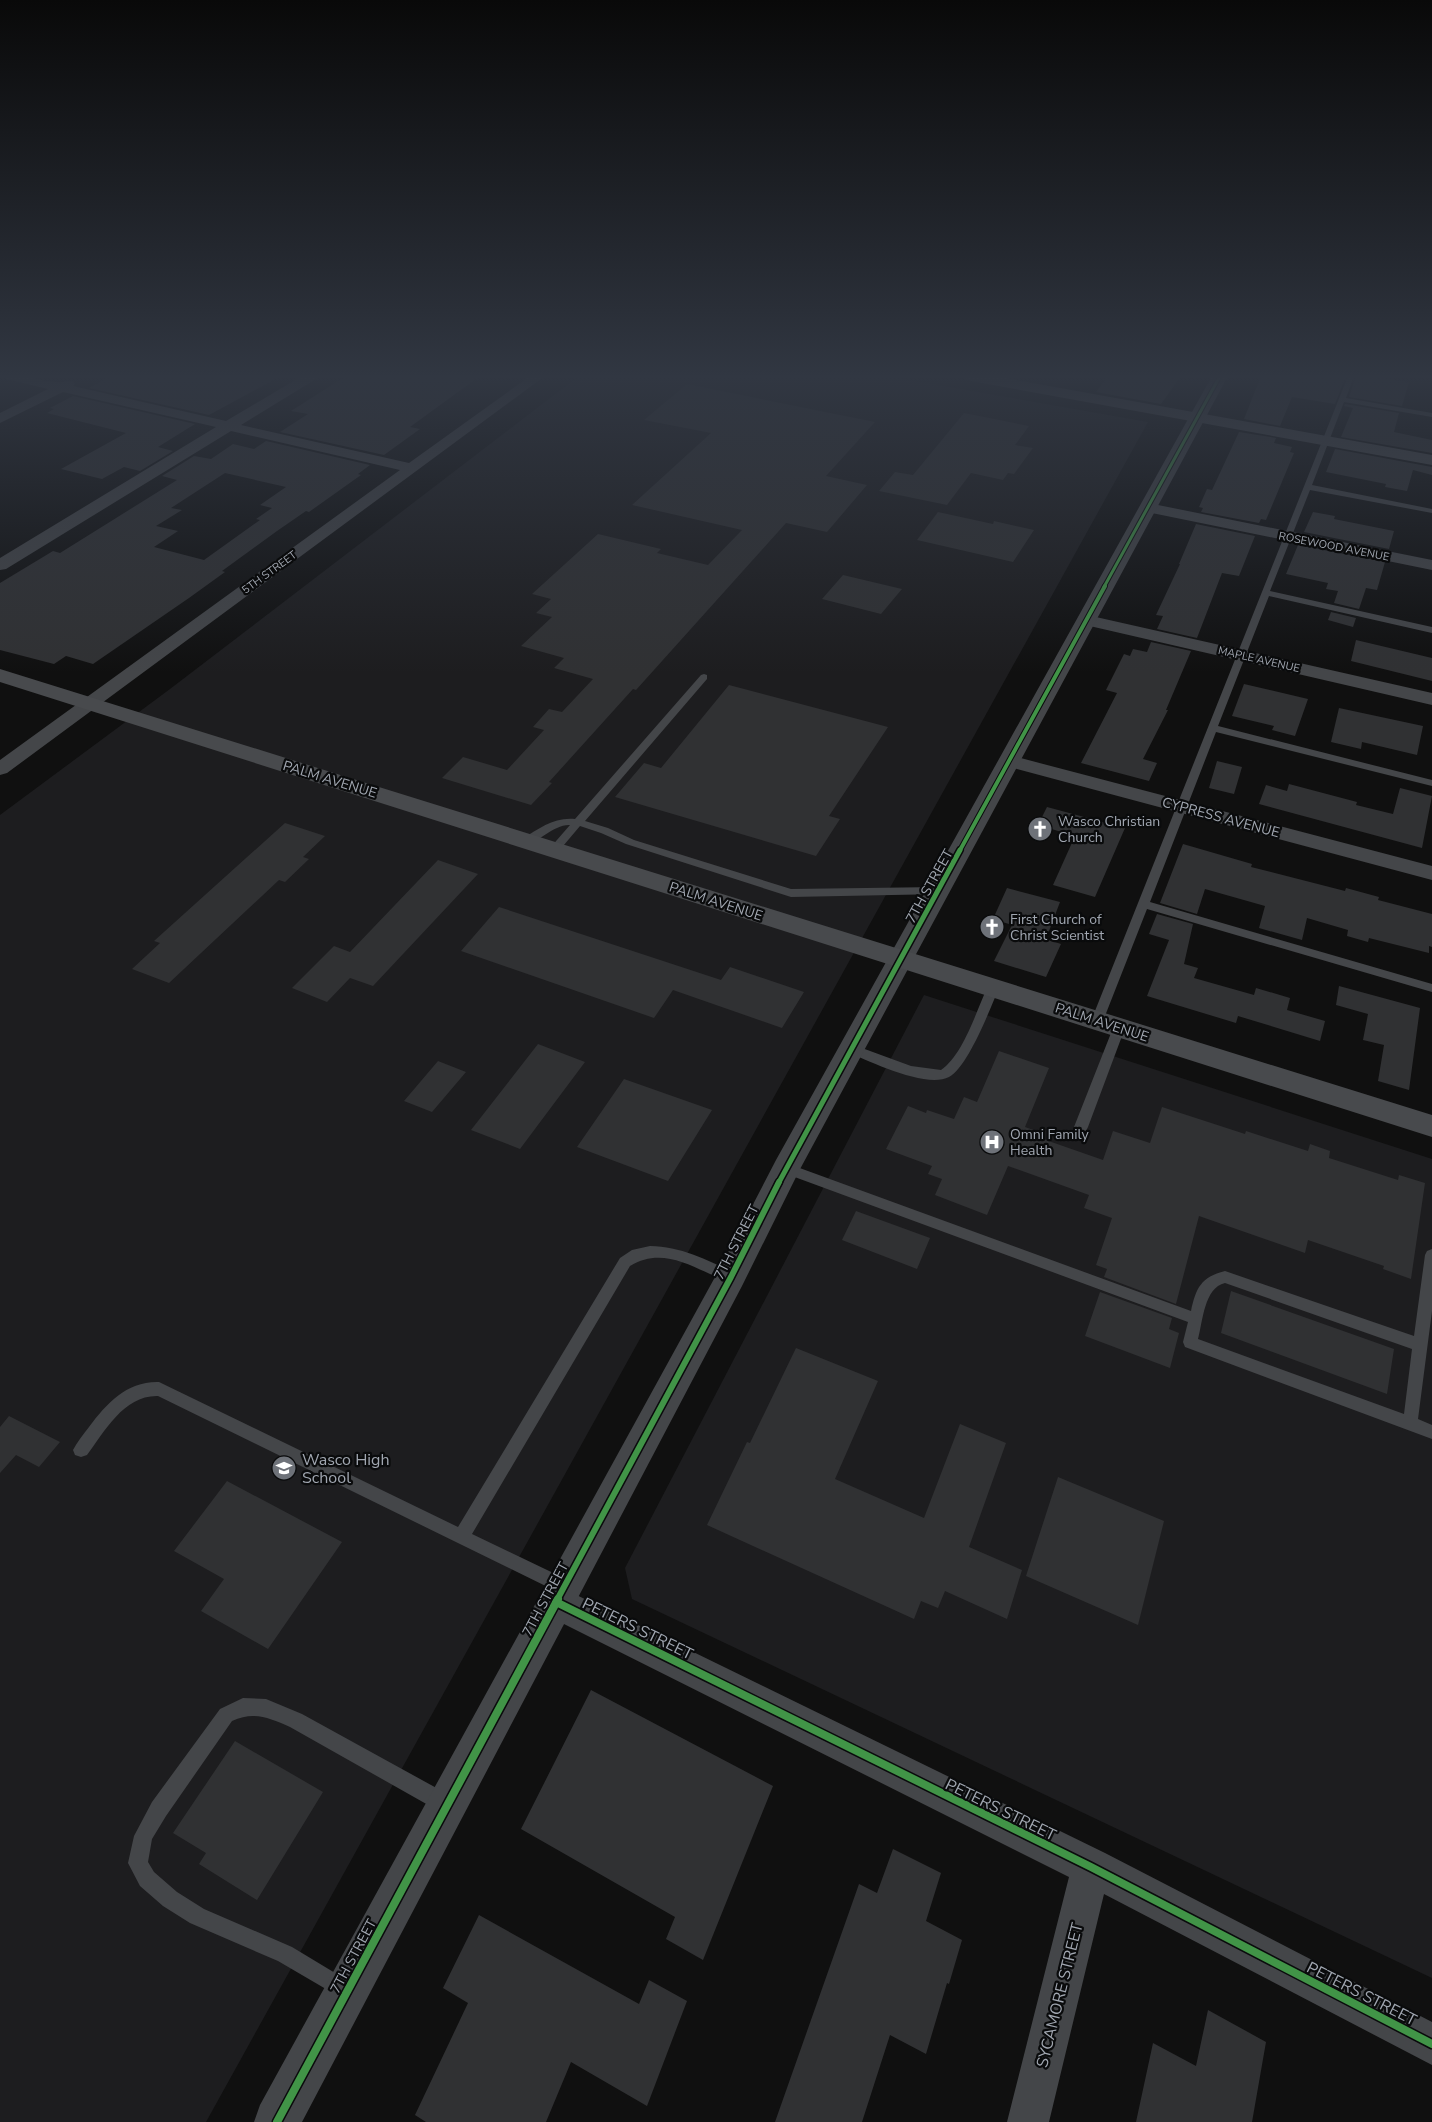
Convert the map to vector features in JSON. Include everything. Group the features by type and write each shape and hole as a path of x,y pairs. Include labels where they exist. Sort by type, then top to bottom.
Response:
{"main road":[{"name":"PALM AVENUE","path":"0,675 1432,1126"}],"street":[{"path":"0,565 148,475"},
{"name":"5TH STREET","path":"0,769 401,475"},
{"name":"7TH STREET","path":"277,2122 730,1277 786,1168 1166,475"},
{"name":"ROSEWOOD AVENUE","path":"1148,508 1432,566"},
{"name":"MAPLE AVENUE","path":"1087,620 1432,699"},
{"name":"CYPRESS AVENUE","path":"1009,761 1432,873"},
{"name":"PETERS STREET","path":"560,1594 1432,2044"},
{"name":"SYCAMORE STREET","path":"1028,2122 1091,1867"}],"lane":[{"path":"1081,1127 1108,1024 1144,904 1313,475"},
{"path":"1308,487 1432,511"},
{"path":"1266,593 1432,630"},
{"path":"554,850 704,676"},
{"path":"1213,728 1432,783"},
{"path":"526,840 559,822 577,822 610,832 630,842 791,893 939,891"},
{"path":"1144,904 1432,988"},
{"path":"851,1049 911,1070 930,1075 944,1074 958,1064 993,988"},
{"path":"786,1168 1196,1319"},
{"path":"460,1537 625,1262 633,1255 644,1251 661,1251 730,1277"},
{"path":"1410,1423 1432,1255"},
{"path":"1420,1345 1225,1277 1210,1281 1205,1288 1190,1342 1432,1432"},
{"path":"81,1450 121,1401 142,1388 158,1389 460,1537 560,1594"},
{"path":"347,1991 285,1954 197,1916 170,1898 147,1879 138,1863 143,1836 158,1809 212,1733 226,1715 243,1707 266,1708 296,1720 447,1805"}],"shaded area":[{"name":"Wasco High School","path":"450,475 1119,475 206,2122 0,2122 0,815 170,689"},
{"path":"924,995 1432,1159 1432,1978 632,1599 625,1568"}],"building":[{"path":"86,475 109,475 102,479"},
{"path":"222,475 171,508 182,510 156,526 178,531 154,547 204,560 260,520 256,519 272,508 260,505 286,487 234,475 361,475 309,512 306,511 277,531 222,571 225,572 93,664 66,656 54,664 0,650 0,583 53,551 60,553 177,480 162,476"},
{"path":"665,475 827,475 867,485 827,532 786,523 636,690 633,689 549,782 552,783 531,805 442,778 463,757 507,770 544,730 533,727 549,709 562,712 593,679 554,668 564,658 521,646 552,617 536,613 551,599 532,594 598,534 661,549 657,553 708,565 742,530 632,505"},
{"path":"892,475 969,475 947,505 879,491"},
{"path":"980,475 1007,475 1003,480"},
{"path":"1219,475 1285,475 1266,520 1261,519 1259,523 1201,512 1203,508 1199,507 1207,489 1212,490"},
{"path":"1341,475 1412,475 1407,491 1385,487 1386,484"},
{"path":"938,512 993,524 994,521 1034,530 1013,562 917,540"},
{"path":"1313,512 1335,516 1334,519 1394,531 1389,549 1304,532"},
{"path":"1196,524 1255,536 1239,576 1222,573 1197,638 1157,629 1163,616 1156,615"},
{"path":"1298,545 1385,562 1377,590 1366,588 1359,609 1334,603 1338,591 1326,589 1328,583 1286,574"},
{"path":"843,575 902,589 881,614 822,599"},
{"path":"1331,612 1356,618 1353,627 1328,620"},
{"path":"1356,640 1432,658 1432,681 1351,661"},
{"path":"1151,642 1191,651 1166,710 1168,710 1143,759 1157,763 1149,781 1081,763 1117,693 1106,690 1124,654 1130,656 1133,649 1147,652"},
{"path":"1244,684 1308,699 1295,736 1272,730 1274,726 1232,716"},
{"path":"729,685 888,727 829,816 840,819 816,856 615,797 644,763 661,768"},
{"path":"1339,708 1423,726 1417,755 1362,742 1361,749 1331,742"},
{"path":"1217,761 1242,767 1234,794 1209,788"},
{"path":"1289,784 1357,802 1356,805 1393,814 1400,788 1432,796 1422,848 1259,804 1266,785 1287,791"},
{"path":"1047,807 1125,828 1095,897 1053,885 1075,836 1038,825"},
{"path":"285,823 325,836 303,857 309,859 285,882 279,880 169,983 132,969 160,943 154,941"},
{"path":"1183,844 1252,864 1251,867 1345,891 1346,888 1379,897 1378,900 1432,914 1432,947 1429,946 1429,953 1369,938 1368,942 1347,936 1348,930 1307,918 1302,940 1259,928 1265,906 1205,889 1197,914 1160,903"},
{"path":"438,860 478,874 373,986 350,978 327,1002 292,988 334,946 350,952"},
{"path":"1007,888 1060,902 1046,939 1061,944 1046,977 994,961 1012,925 993,919"},
{"path":"499,907 721,980 730,967 804,992 782,1028 673,990 654,1018 461,951"},
{"path":"1157,914 1193,924 1184,964 1198,968 1194,978 1254,995 1256,988 1290,998 1287,1010 1325,1021 1320,1041 1238,1016 1236,1023 1147,996 1169,940 1149,934"},
{"path":"1339,986 1420,1008 1409,1090 1378,1081 1384,1045 1363,1040 1368,1014 1336,1005"},
{"path":"538,1044 585,1062 520,1149 471,1130"},
{"path":"999,1051 1049,1068 1025,1127 1042,1133 1040,1138 1103,1160 1113,1131 1150,1143 1162,1107 1245,1134 1246,1131 1308,1151 1310,1144 1330,1151 1329,1158 1398,1180 1399,1175 1425,1183 1411,1279 1383,1269 1384,1266 1308,1240 1305,1253 1199,1216 1176,1304 1104,1277 1107,1269 1096,1265 1112,1218 1084,1208 1089,1195 1008,1166 987,1215 935,1195 942,1179 928,1174 932,1166 886,1149 908,1106 926,1113 927,1110 954,1119 964,1097 977,1102"},
{"path":"438,1061 466,1072 432,1112 404,1101"},
{"path":"624,1079 712,1110 668,1181 577,1147"},
{"path":"856,1211 930,1238 917,1269 842,1240"},
{"path":"1231,1291 1394,1349 1387,1394 1221,1333"},
{"path":"1100,1292 1172,1318 1169,1329 1179,1333 1170,1368 1085,1336"},
{"path":"796,1348 878,1381 835,1479 924,1518 960,1424 1006,1443 969,1547 1022,1570 1007,1619 945,1591 938,1608 921,1601 914,1619 707,1525 747,1442 750,1443"},
{"path":"9,1416 60,1442 39,1467 16,1455 0,1473 0,1427"},
{"path":"1058,1477 1164,1521 1138,1625 1026,1576"},
{"path":"227,1481 342,1542 268,1649 201,1611 224,1579 174,1551"},
{"path":"591,1690 773,1786 703,1960 666,1939 675,1917 521,1829"},
{"path":"235,1741 323,1792 257,1900 199,1864 206,1853 173,1833"},
{"path":"893,1849 941,1873 926,1921 962,1940 926,2054 890,2035 862,2122 775,2122 859,1884 877,1893"},
{"path":"479,1915 639,2004 649,1980 687,2001 647,2106 571,2062 546,2122 426,2122 415,2115 468,2003 443,1988"},
{"path":"1208,2010 1266,2042 1252,2122 1136,2122 1153,2043 1196,2066"}],"cycle path":[{"path":"277,2122 731,1277 786,1168 1166,475"},
{"path":"556,1602 1091,1867 1432,2044"}],"place":[{"name":"Wasco Christian Church","path":"1040,829"},
{"name":"First Church of Christ Scientist","path":"992,927"},
{"name":"Omni Family Health","path":"992,1142"},
{"name":"Wasco High School","path":"284,1468"}]}
